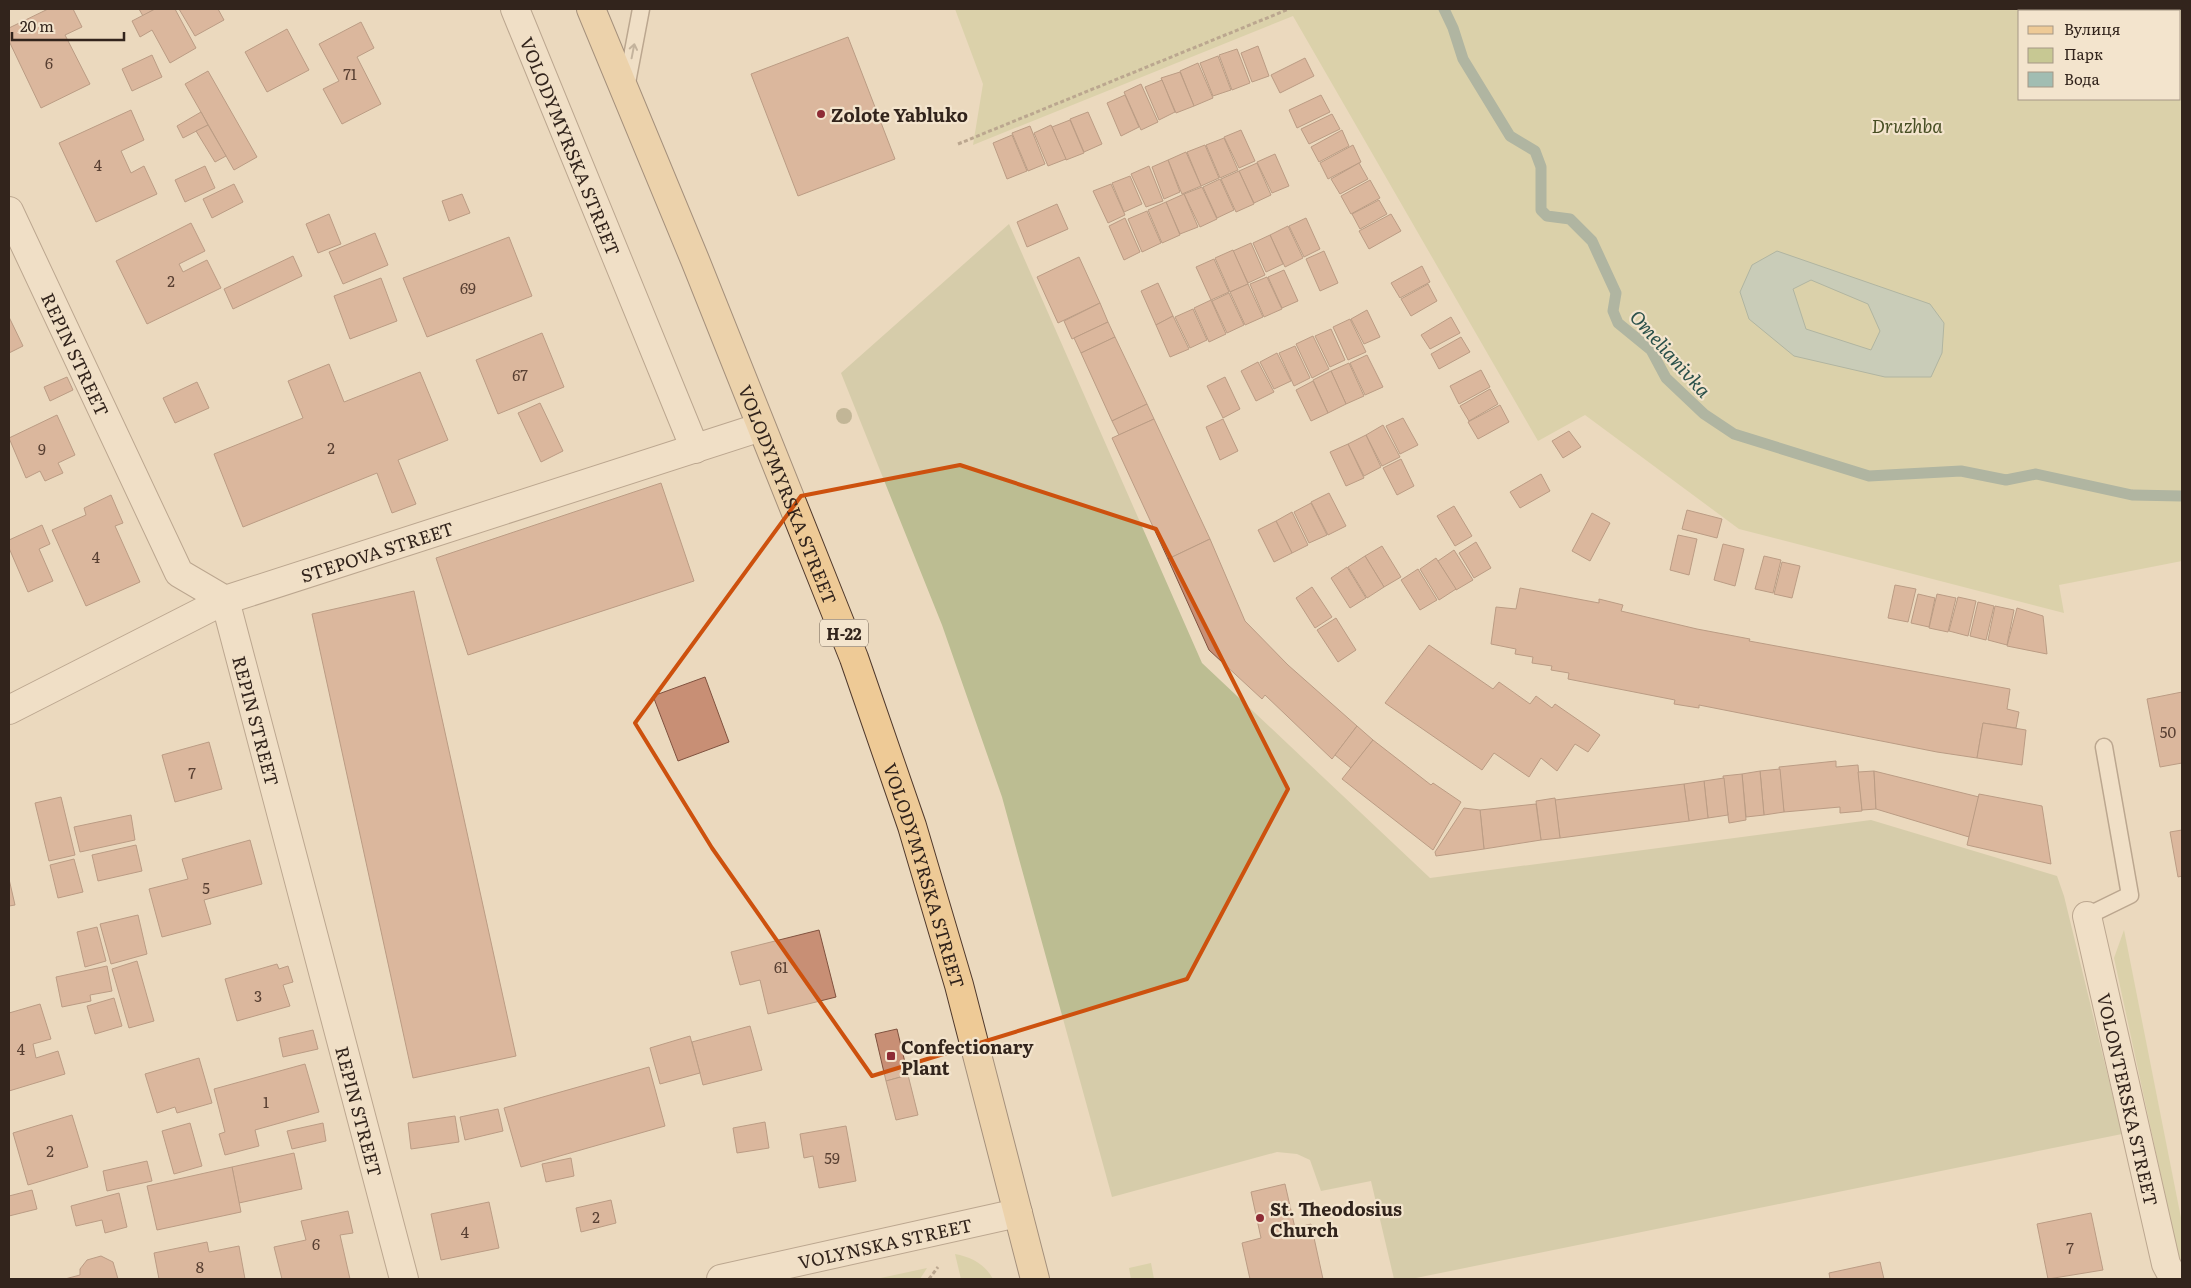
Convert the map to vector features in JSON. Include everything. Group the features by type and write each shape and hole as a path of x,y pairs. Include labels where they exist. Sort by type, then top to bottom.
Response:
{"main road":[{"name":"VOLODYMYRSKA STREET","path":"591,9 854,658 912,826 959,985 1035,1279"}],"street":[{"name":"VOLODYMYRSKA STREET","path":"514,9 695,449"},
{"name":"REPIN STREET","path":"9,211 179,573 225,600 404,1279"},
{"name":"STEPOVA STREET","path":"9,710 225,600 762,427"},
{"name":"VOLONTERSKA STREET","path":"2087,916 2166,1264 2174,1279"},
{"name":"VOLYNSKA STREET","path":"721,1279 1018,1213"}],"lane":[{"path":"625,92 643,9"},
{"path":"2087,916 2130,895 2104,747"}],"path":[{"path":"958,144 1289,9"}],"highlighted area":[{"path":"960,465 1156,529 1288,789 1187,979 872,1076 712,848 635,723 801,496"}],"green space":[{"name":"Druzhba","path":"955,9 2182,9 2182,561 2059,585 2064,613 1739,529 1585,415 1538,441 1293,16 973,145 983,84"},
{"path":"1009,224 1202,663 1430,878 1871,820 2057,876 2064,896 2122,1134 1411,1279 1394,1279 1371,1181 1321,1191 1310,1160 1297,1154 1277,1152 1112,1197 1002,797 942,625 841,373"},
{"path":"2124,930 2182,1223 2182,1263 2178,1255 2114,958"},
{"path":"955,1254 977,1262 986,1269 993,1279 961,1279"},
{"path":"1151,1263 1154,1279 1131,1279 1129,1268"},
{"path":"927,1268 920,1279 876,1279"}],"water":[{"path":"1777,251 1930,304 1944,323 1942,353 1931,377 1885,377 1794,356 1749,319 1740,292 1752,265","holes":["1811,280 1868,304 1880,331 1871,350 1806,329 1793,289"]}],"building":[{"path":"48,9 73,9 82,27 65,35 90,84 41,108 9,41 9,28"},
{"path":"139,9 155,9 143,16"},
{"path":"155,9 175,9 196,48 170,63 152,30 140,37 132,21"},
{"path":"179,9 218,9 224,20 195,36"},
{"path":"361,22 374,48 357,57 381,104 342,124 323,89 339,81 319,44"},
{"path":"287,29 309,70 267,92 245,52"},
{"path":"848,37 895,159 798,196 751,74"},
{"path":"1258,46 1269,76 1252,82 1241,53"},
{"path":"1237,49 1250,83 1232,90 1219,55"},
{"path":"152,55 162,77 132,91 122,69"},
{"path":"1218,56 1231,90 1213,96 1200,63"},
{"path":"1305,58 1314,76 1280,93 1271,75"},
{"path":"1198,63 1213,98 1194,106 1180,71"},
{"path":"208,71 257,157 234,170 185,84"},
{"path":"1180,72 1194,106 1176,113 1161,78"},
{"path":"1162,80 1175,112 1159,120 1145,87"},
{"path":"1141,84 1158,122 1141,130 1124,92"},
{"path":"1125,95 1139,127 1121,136 1107,103"},
{"path":"1321,95 1330,112 1297,128 1289,110"},
{"path":"131,110 144,140 121,151 131,173 144,166 157,194 96,222 59,143"},
{"path":"201,112 208,125 183,138 177,126"},
{"path":"1088,112 1102,144 1084,152 1070,119"},
{"path":"1332,114 1340,129 1309,144 1301,129"},
{"path":"1070,120 1084,153 1066,160 1052,127"},
{"path":"208,125 226,156 215,162 196,131"},
{"path":"1051,125 1066,159 1048,166 1034,133"},
{"path":"1030,126 1045,164 1028,171 1012,133"},
{"path":"1241,130 1255,161 1239,168 1224,137"},
{"path":"1342,130 1349,146 1319,162 1311,147"},
{"path":"1012,135 1027,171 1007,179 993,143"},
{"path":"1224,138 1238,170 1220,178 1206,145"},
{"path":"1205,145 1219,178 1201,186 1187,152"},
{"path":"1353,145 1361,162 1328,179 1320,163"},
{"path":"1186,152 1201,186 1182,194 1168,160"},
{"path":"1275,154 1289,186 1272,193 1257,162"},
{"path":"1168,160 1180,192 1164,199 1152,167"},
{"path":"1257,163 1271,195 1254,203 1239,171"},
{"path":"1359,163 1368,179 1340,194 1331,179"},
{"path":"205,166 215,188 185,202 175,180"},
{"path":"1149,166 1163,201 1146,207 1131,174"},
{"path":"1239,171 1254,204 1236,212 1221,179"},
{"path":"1130,176 1142,204 1124,212 1112,183"},
{"path":"1220,179 1234,210 1217,218 1203,187"},
{"path":"1370,180 1380,198 1351,214 1341,196"},
{"path":"234,184 243,202 212,218 203,199"},
{"path":"1111,184 1125,215 1108,223 1093,191"},
{"path":"1202,187 1217,219 1200,227 1184,194"},
{"path":"462,194 470,213 449,221 442,201"},
{"path":"1184,194 1198,227 1180,234 1166,202"},
{"path":"1379,200 1387,214 1360,229 1352,214"},
{"path":"1166,202 1180,235 1162,243 1148,210"},
{"path":"1057,204 1068,229 1027,247 1017,222"},
{"path":"1147,211 1161,243 1142,252 1128,219"},
{"path":"329,214 341,244 318,253 306,224"},
{"path":"1391,214 1401,231 1369,249 1359,231"},
{"path":"1125,218 1140,252 1124,260 1109,226"},
{"path":"1306,218 1320,249 1304,257 1289,226"},
{"path":"191,223 205,251 179,264 183,272 207,260 221,288 147,324 116,261"},
{"path":"1288,226 1303,258 1285,267 1270,235"},
{"path":"375,233 388,265 343,284 329,252"},
{"path":"1270,235 1283,264 1266,272 1253,243"},
{"path":"509,237 532,296 427,337 403,278"},
{"path":"1251,243 1265,275 1248,283 1233,251"},
{"path":"1233,250 1248,284 1230,292 1215,258"},
{"path":"1324,251 1338,283 1320,291 1306,259"},
{"path":"293,256 302,276 233,309 224,289"},
{"path":"1079,257 1100,303 1058,323 1037,277"},
{"path":"1214,259 1229,292 1211,300 1196,267"},
{"path":"1422,266 1430,282 1400,298 1391,283"},
{"path":"1284,270 1298,301 1282,308 1268,277"},
{"path":"1267,277 1282,309 1264,317 1250,284"},
{"path":"381,278 397,321 350,339 334,296"},
{"path":"1158,283 1173,316 1156,325 1141,291"},
{"path":"1248,284 1263,317 1245,325 1230,292"},
{"path":"1428,284 1437,301 1411,316 1401,299"},
{"path":"1229,293 1244,325 1227,333 1212,301"},
{"path":"1211,300 1226,334 1209,342 1194,308"},
{"path":"1100,303 1108,322 1072,339 1064,321"},
{"path":"1193,309 1207,340 1190,348 1175,317"},
{"path":"1367,310 1380,337 1364,344 1351,319"},
{"path":"1173,316 1189,349 1170,357 1156,325"},
{"path":"9,317 23,346 9,353"},
{"path":"1451,317 1460,333 1430,349 1421,335"},
{"path":"1350,319 1366,352 1348,360 1333,327"},
{"path":"1108,322 1115,337 1081,353 1074,338"},
{"path":"1331,329 1345,360 1330,367 1315,336"},
{"path":"542,333 564,387 498,414 476,360"},
{"path":"1313,336 1329,369 1312,378 1296,344"},
{"path":"1115,337 1147,404 1112,421 1081,353"},
{"path":"1461,337 1470,352 1439,369 1431,354"},
{"path":"1295,346 1310,378 1294,386 1279,353"},
{"path":"1277,353 1291,381 1274,389 1260,362"},
{"path":"1367,355 1383,387 1365,395 1350,363"},
{"path":"1258,362 1274,392 1256,401 1241,371"},
{"path":"1349,363 1364,396 1346,404 1331,371"},
{"path":"329,364 344,402 420,372 448,440 398,460 416,504 392,513 377,473 243,527 214,454 303,418 288,381"},
{"path":"1481,370 1490,387 1459,404 1450,386"},
{"path":"1331,371 1346,404 1328,413 1313,380"},
{"path":"67,377 73,390 50,401 44,387"},
{"path":"1225,377 1240,409 1223,418 1207,386"},
{"path":"1313,381 1328,413 1311,421 1296,390"},
{"path":"197,382 209,408 175,423 163,398"},
{"path":"1490,389 1498,404 1469,421 1460,406"},
{"path":"540,403 563,451 541,462 518,413"},
{"path":"1147,404 1154,419 1119,435 1112,421"},
{"path":"1500,405 1509,422 1478,439 1468,422"},
{"path":"57,415 75,455 58,463 63,473 45,481 40,471 26,478 9,438"},
{"path":"1403,418 1418,445 1400,454 1386,426"},
{"path":"1154,419 1210,539 1168,559 1112,438"},
{"path":"1223,419 1238,451 1220,460 1206,427"},
{"path":"1383,425 1400,457 1382,466 1366,435"},
{"path":"1569,431 1581,447 1563,458 1552,441"},
{"path":"1366,435 1381,467 1364,476 1348,444"},
{"path":"1348,444 1364,478 1346,486 1330,452"},
{"path":"1401,459 1414,486 1397,495 1383,468"},
{"path":"1541,474 1550,491 1520,508 1510,492"},
{"path":"661,483 694,581 468,655 436,558"},
{"path":"1329,493 1346,526 1328,535 1311,502"},
{"path":"111,495 123,523 115,526 140,582 86,606 52,530 86,515 84,508"},
{"path":"1311,503 1327,535 1309,543 1294,512"},
{"path":"1454,506 1472,536 1455,546 1437,516"},
{"path":"1687,510 1722,519 1717,538 1682,529"},
{"path":"1292,512 1308,545 1292,553 1276,521"},
{"path":"1592,513 1610,523 1590,561 1572,551"},
{"path":"1276,521 1292,553 1274,562 1258,530"},
{"path":"42,525 50,544 39,549 53,581 28,592 9,548 9,540"},
{"path":"1678,535 1697,539 1689,575 1670,570"},
{"path":"1210,539 1245,621 1288,665 1357,726 1332,759 1265,695 1262,699 1209,650 1168,559"},
{"path":"1476,542 1491,568 1474,578 1459,553"},
{"path":"1723,544 1744,549 1735,586 1714,580"},
{"path":"1382,546 1401,577 1384,587 1365,556"},
{"path":"1454,550 1473,580 1456,590 1438,561"},
{"path":"1365,556 1384,587 1367,598 1348,567"},
{"path":"1764,556 1781,560 1773,593 1755,589"},
{"path":"1436,558 1456,589 1439,600 1420,569"},
{"path":"1782,562 1800,566 1792,598 1774,594"},
{"path":"1347,567 1366,598 1350,608 1331,578"},
{"path":"1418,569 1437,600 1420,610 1401,580"},
{"path":"1895,585 1916,589 1908,622 1888,618"},
{"path":"1312,587 1332,617 1315,628 1296,598"},
{"path":"1520,588 1599,603 1599,599 1623,605 1621,611 1750,639 1749,641 2010,689 2007,709 2019,712 2016,728 1983,723 1977,758 1937,752 1699,705 1699,708 1674,704 1675,700 1568,679 1569,673 1551,670 1552,666 1532,663 1533,657 1515,654 1516,649 1491,644 1496,607 1516,609"},
{"path":"414,591 516,1056 413,1078 312,614"},
{"path":"1918,594 1935,598 1929,627 1911,623"},
{"path":"1937,594 1956,598 1948,632 1929,628"},
{"path":"1958,597 1976,601 1968,636 1949,631"},
{"path":"1978,602 1994,606 1986,640 1970,636"},
{"path":"1995,606 2014,610 2007,645 1988,640"},
{"path":"2017,608 2043,616 2047,654 2007,646"},
{"path":"1336,618 1356,650 1338,662 1317,630"},
{"path":"1429,645 1493,689 1499,682 1530,704 1536,696 1552,708 1555,704 1600,735 1588,752 1575,744 1557,771 1541,758 1529,777 1494,753 1482,770 1385,703"},
{"path":"705,677 729,742 678,761 653,696"},
{"path":"2182,692 2182,763 2160,767 2147,699"},
{"path":"1983,723 2026,730 2022,765 1977,758"},
{"path":"1357,726 1373,740 1351,768 1335,755"},
{"path":"1373,740 1431,785 1433,783 1461,802 1433,850 1342,779"},
{"path":"209,742 222,789 175,802 162,755"},
{"path":"1836,761 1836,767 1858,765 1862,811 1840,813 1840,807 1784,812 1779,767"},
{"path":"1780,769 1784,812 1764,815 1760,771"},
{"path":"1760,771 1764,815 1746,817 1742,774"},
{"path":"1874,771 1876,809 1862,810 1858,772"},
{"path":"1874,771 1979,797 1969,837 1876,809"},
{"path":"1742,774 1746,820 1729,823 1723,776"},
{"path":"1724,778 1728,815 1708,818 1704,781"},
{"path":"1704,781 1708,818 1689,821 1684,784"},
{"path":"1684,784 1689,821 1560,838 1555,800"},
{"path":"1979,794 2042,806 2051,864 1967,845"},
{"path":"61,797 75,855 49,861 35,803"},
{"path":"1555,798 1560,838 1541,840 1536,801"},
{"path":"1536,804 1541,840 1484,849 1480,810"},
{"path":"1464,808 1480,810 1484,849 1436,856 1435,852"},
{"path":"131,815 135,840 80,852 74,827"},
{"path":"2182,830 2182,876 2178,877 2170,832"},
{"path":"250,840 262,884 204,900 211,924 162,937 149,889 188,879 182,859"},
{"path":"136,845 142,871 98,881 92,855"},
{"path":"74,859 83,892 58,898 50,865"},
{"path":"9,879 15,905 9,906"},
{"path":"138,915 147,954 111,964 100,924"},
{"path":"97,927 106,961 85,967 77,932"},
{"path":"819,930 836,997 768,1014 760,980 740,985 731,952"},
{"path":"137,961 154,1021 129,1028 112,969"},
{"path":"277,964 279,969 288,966 293,982 283,985 290,1006 237,1021 225,979"},
{"path":"107,966 112,991 90,995 91,1001 62,1007 56,977"},
{"path":"114,998 122,1026 95,1034 87,1006"},
{"path":"40,1004 51,1039 33,1044 36,1058 58,1051 65,1074 9,1091 9,1013"},
{"path":"750,1026 762,1070 703,1085 692,1042"},
{"path":"897,1029 908,1075 886,1081 875,1034"},
{"path":"313,1030 318,1049 283,1057 279,1038"},
{"path":"690,1036 700,1073 660,1084 650,1048"},
{"path":"199,1058 212,1103 177,1113 175,1107 157,1113 145,1074"},
{"path":"305,1064 319,1112 255,1130 259,1146 225,1155 219,1134 225,1132 214,1089"},
{"path":"649,1067 665,1126 521,1167 504,1108"},
{"path":"908,1075 918,1115 896,1120 886,1081"},
{"path":"498,1109 503,1131 465,1140 460,1117"},
{"path":"72,1115 88,1167 28,1185 13,1133"},
{"path":"455,1116 459,1142 411,1149 408,1123"},
{"path":"765,1122 769,1148 737,1153 733,1128"},
{"path":"190,1123 202,1166 174,1174 162,1131"},
{"path":"323,1123 326,1141 292,1149 287,1131"},
{"path":"846,1126 856,1181 819,1188 813,1156 804,1158 800,1134"},
{"path":"294,1153 302,1189 239,1203 232,1167"},
{"path":"571,1158 574,1176 546,1182 542,1164"},
{"path":"147,1161 152,1181 107,1191 103,1171"},
{"path":"232,1167 241,1212 157,1230 147,1186"},
{"path":"1285,1184 1295,1228 1311,1224 1323,1279 1250,1279 1242,1243 1261,1238 1251,1192"},
{"path":"32,1190 37,1209 9,1216 9,1196"},
{"path":"119,1193 127,1227 105,1233 102,1220 76,1226 71,1206"},
{"path":"611,1200 616,1223 581,1232 576,1208"},
{"path":"489,1202 499,1248 441,1260 431,1214"},
{"path":"348,1211 353,1233 340,1235 350,1279 282,1279 274,1247 306,1240 301,1221"},
{"path":"2091,1213 2103,1270 2048,1279 2037,1224"},
{"path":"207,1242 209,1252 239,1246 245,1279 159,1279 154,1253"},
{"path":"101,1256 113,1262 118,1279 65,1279 80,1275 80,1269 87,1260"},
{"path":"1880,1262 1884,1279 1830,1279 1829,1273"}],"waterway":[{"name":"Omelianivka","path":"1444,9 1453,28 1463,59 1510,136 1535,151 1541,167 1541,210 1547,216 1570,219 1592,241 1616,293 1613,311 1618,323 1651,350 1666,378 1704,414 1734,434 1869,476 1961,471 2006,480 2036,474 2132,495 2182,496"}],"place":[{"name":"Zolote Yabluko","path":"821,114"},
{"name":"Confectionary Plant","path":"891,1056"},
{"name":"St. Theodosius Church","path":"1260,1218"}]}
